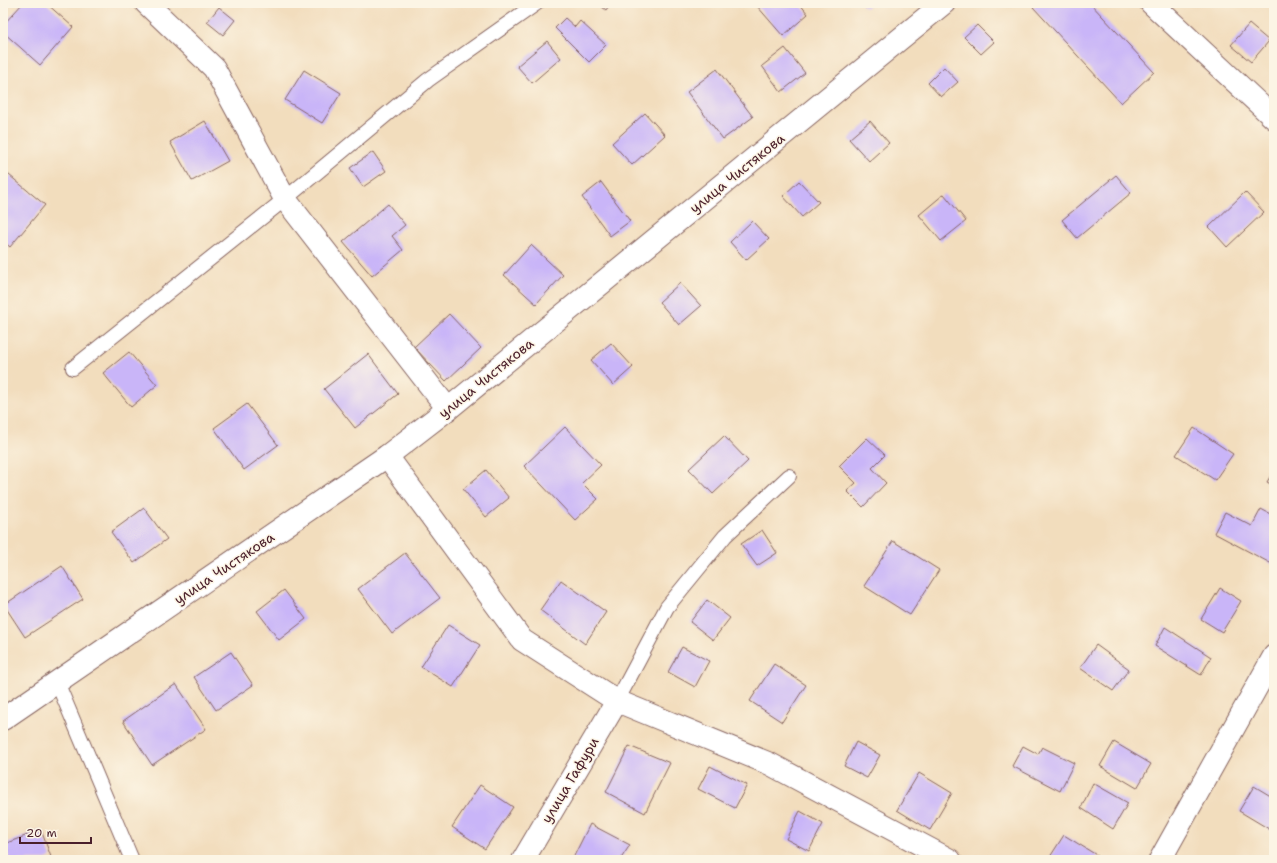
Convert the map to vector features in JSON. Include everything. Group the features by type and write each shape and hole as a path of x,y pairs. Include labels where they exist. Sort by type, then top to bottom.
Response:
{"street":[{"path":"146,3 214,68 285,198 448,409"},
{"name":"улица Чистякова","path":"3,719 387,456 448,409 944,3"},
{"path":"1151,3 1274,118"},
{"path":"387,456 522,640 617,701 770,764 950,860"},
{"path":"1160,860 1274,656"},
{"name":"улица Гафури","path":"523,860 617,701"}],"lane":[{"path":"73,368 285,198 428,80 538,3"},
{"path":"617,701 667,607 725,536 789,476"},
{"path":"57,682 132,860"}],"building":[{"path":"23,3 46,3 73,27 40,65 3,32 3,25"},
{"path":"597,3 611,3 606,10"},
{"path":"761,3 799,3 808,14 783,36 757,6"},
{"path":"861,3 873,3 865,8"},
{"path":"1037,3 1090,3 1154,72 1121,103 1033,7"},
{"path":"219,7 235,20 223,35 207,22"},
{"path":"565,18 575,27 580,21 606,45 589,62 555,28"},
{"path":"1249,24 1269,41 1251,62 1231,45"},
{"path":"977,25 994,42 981,54 964,37"},
{"path":"547,41 561,58 532,83 517,66"},
{"path":"785,48 805,73 781,92 762,66"},
{"path":"944,67 958,82 941,97 928,83"},
{"path":"717,69 753,117 723,139 687,92"},
{"path":"304,70 341,93 322,123 285,100"},
{"path":"645,113 665,135 632,165 612,143"},
{"path":"205,121 228,161 192,181 170,142"},
{"path":"870,121 889,143 869,161 849,139"},
{"path":"373,152 386,171 363,187 350,168"},
{"path":"3,170 45,205 10,247 3,241"},
{"path":"1116,175 1131,193 1077,238 1062,220"},
{"path":"799,181 819,202 802,217 783,196"},
{"path":"601,182 630,221 610,236 582,197"},
{"path":"1245,192 1264,212 1227,247 1209,227"},
{"path":"944,194 966,221 941,241 919,215"},
{"path":"388,204 405,225 392,236 403,250 372,276 343,242"},
{"path":"752,221 769,239 746,260 730,242"},
{"path":"531,245 563,275 536,304 504,275"},
{"path":"680,283 701,306 679,325 659,302"},
{"path":"449,314 481,348 446,381 414,347"},
{"path":"611,343 633,367 613,385 591,360"},
{"path":"129,352 157,385 131,407 103,373"},
{"path":"368,354 398,394 355,428 324,389"},
{"path":"247,404 278,445 244,470 214,428"},
{"path":"565,427 601,465 582,483 598,499 575,520 524,466"},
{"path":"1194,428 1233,454 1215,480 1176,455"},
{"path":"724,436 748,461 713,494 689,469"},
{"path":"867,438 885,455 872,468 886,483 863,507 847,491 856,483 839,466"},
{"path":"486,470 509,498 486,517 463,489"},
{"path":"1274,470 1274,486 1267,482"},
{"path":"144,508 167,539 134,563 111,532"},
{"path":"1261,509 1274,516 1274,561 1272,564 1214,533 1225,512 1252,526"},
{"path":"762,530 777,553 757,566 741,544"},
{"path":"893,541 939,570 910,615 864,586"},
{"path":"405,553 440,598 392,634 358,589"},
{"path":"62,566 83,599 25,637 4,605"},
{"path":"561,580 606,612 585,644 540,610"},
{"path":"1220,588 1241,601 1222,632 1201,619"},
{"path":"284,590 306,619 279,640 257,611"},
{"path":"707,600 730,618 713,640 690,622"},
{"path":"448,625 480,645 453,687 421,667"},
{"path":"1165,627 1211,657 1201,675 1155,646"},
{"path":"1096,645 1129,669 1113,691 1080,668"},
{"path":"682,647 709,661 695,687 668,672"},
{"path":"231,652 253,685 216,710 194,677"},
{"path":"774,664 806,685 782,722 750,701"},
{"path":"176,684 206,729 152,765 123,721"},
{"path":"856,742 880,755 867,778 844,766"},
{"path":"1114,742 1151,764 1137,788 1100,766"},
{"path":"629,746 670,763 645,813 606,792"},
{"path":"1023,746 1038,754 1042,747 1074,763 1060,791 1012,766"},
{"path":"710,766 747,785 735,808 698,789"},
{"path":"919,773 952,793 930,830 897,810"},
{"path":"1093,783 1128,803 1113,829 1081,808"},
{"path":"480,785 513,807 485,849 452,827"},
{"path":"1254,786 1274,798 1274,832 1239,811"},
{"path":"800,811 823,824 809,851 786,839"},
{"path":"590,824 630,845 620,860 578,860 573,858"},
{"path":"41,830 51,857 43,860 10,860 4,844"},
{"path":"1064,835 1098,856 1096,860 1048,860"}]}
